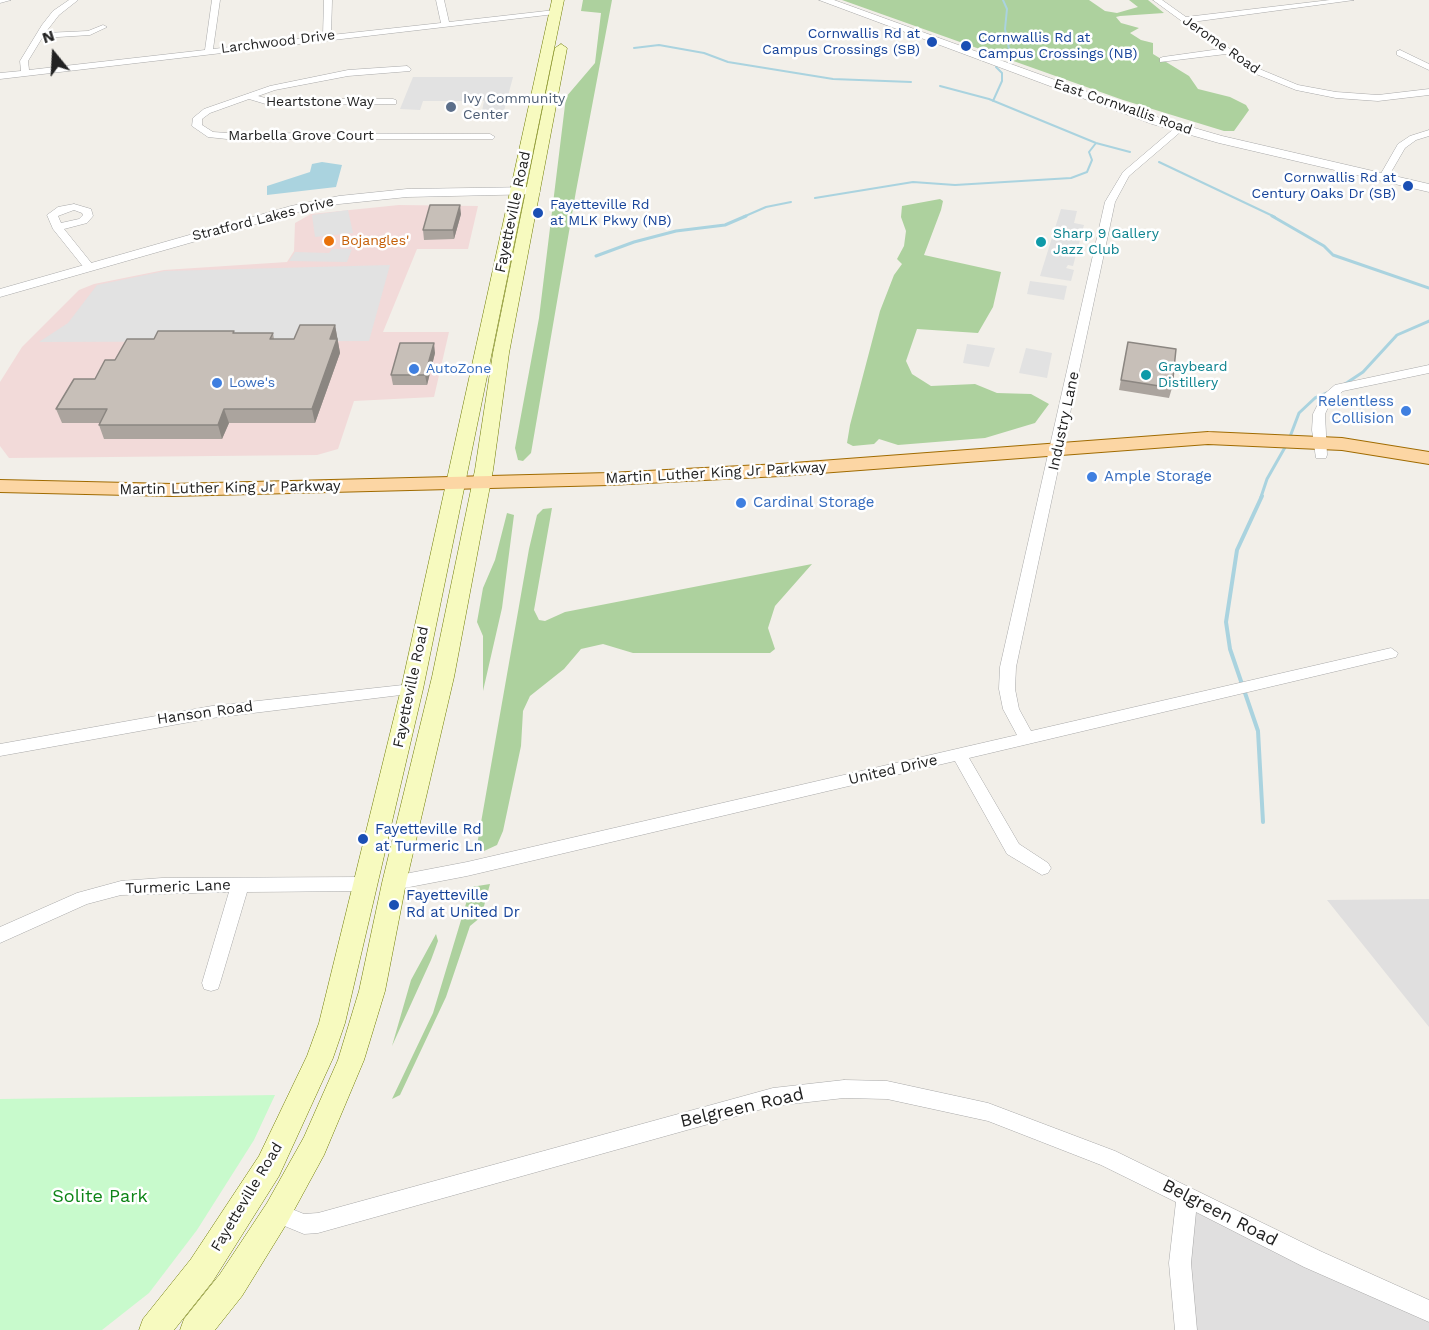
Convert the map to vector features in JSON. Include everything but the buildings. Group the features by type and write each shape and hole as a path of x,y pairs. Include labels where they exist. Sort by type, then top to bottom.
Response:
{"main road":[{"name":"Fayetteville Road","path":"154,1330 209,1260 269,1166 288,1128 332,1023 412,689 455,489 570,0"},
{"name":"Fayetteville Road","path":"201,1328 277,1214 314,1146 351,1060 372,991 394,883 443,677 480,489 525,191 557,6"},
{"name":"Martin Luther King Jr Parkway","path":"1320,448 1429,470"},
{"name":"Martin Luther King Jr Parkway","path":"0,486 172,490 742,487 1056,455 1320,448 1384,449 1429,458"},
{"name":"Martin Luther King Jr Parkway","path":"0,501 159,505 455,489"}],"street":[{"path":"0,1 7,0"},
{"path":"25,73 24,61 50,19 74,0"},
{"path":"209,50 216,0"},
{"path":"327,36 328,0"},
{"path":"440,0 445,23"},
{"name":"East Cornwallis Road","path":"824,0 1180,128 1429,188"},
{"name":"Jerome Road","path":"1157,0 1227,51 1268,77 1315,91 1378,98 1429,92"},
{"path":"1185,20 1308,2 1350,0"},
{"name":"Larchwood Drive","path":"0,76 445,23 557,6"},
{"path":"39,36 90,33 103,27"},
{"path":"1163,60 1227,51"},
{"path":"1400,53 1429,67"},
{"name":"Marbella Grove Court","path":"407,69 318,77 247,96 201,114 196,122 197,126 211,135 227,136 490,137"},
{"name":"Heartstone Way","path":"247,96 269,102 393,102"},
{"name":"Industry Lane","path":"1026,737 1009,701 1008,667 1113,195 1120,180 1135,165 1180,128"},
{"path":"1384,177 1401,146 1408,140 1429,133"},
{"name":"Stratford Lakes Drive","path":"0,293 286,212 339,200 407,193 525,191"},
{"path":"57,227 90,267"},
{"path":"1320,448 1317,423 1322,405 1339,388 1429,369"},
{"name":"United Drive","path":"394,883 467,869 1391,653"},
{"name":"Hanson Road","path":"0,750 206,713 412,689"},
{"path":"959,754 1013,849 1042,868"},
{"name":"Turmeric Lane","path":"0,935 76,901 113,890 141,886 366,884"},
{"path":"211,983 240,885"},
{"name":"Belgreen Road","path":"277,1214 304,1224 318,1223 752,1102 791,1094 852,1089 905,1092 988,1112 1108,1158 1312,1259 1429,1311"},
{"path":"1186,1330 1180,1263 1187,1196"}],"shaded area":[{"path":"413,77 513,77 504,111 482,111 484,101 423,101 420,110 400,109"},
{"path":"399,205 478,206 468,249 417,249 383,332 449,332 434,397 354,401 338,449 317,455 9,458 0,446 0,382 22,347 79,290 94,284 164,270 287,262 294,251 295,223 311,214"},
{"path":"1061,209 1077,211 1074,223 1084,225 1073,266 1068,265 1066,268 1074,270 1071,281 1040,276"},
{"path":"348,210 353,233 315,237 312,215"},
{"path":"332,249 352,249 347,262 289,261 295,252 329,253"},
{"path":"390,265 369,341 39,342 68,323 97,285 165,271"},
{"path":"1030,281 1067,286 1064,300 1027,294"},
{"path":"967,344 995,348 989,367 963,363"},
{"path":"1026,348 1052,353 1047,378 1019,373"},
{"path":"1429,899 1429,1027 1327,900"},
{"path":"1176,1200 1429,1302 1429,1330 1188,1330"}],"green space":[{"path":"583,0 612,0 576,191 531,453 523,461 518,460 515,448 539,318 566,97 595,63 601,13 581,11"},
{"path":"842,0 1089,0 1105,11 1117,13 1138,7 1129,0 1148,0 1164,13 1116,17 1121,23 1139,28 1130,33 1141,40 1153,43 1153,54 1189,76 1198,89 1230,97 1246,105 1249,110 1234,131 1224,131 1123,100"},
{"path":"940,199 943,201 941,210 924,255 1001,272 993,307 978,333 917,329 906,361 912,374 931,386 975,384 997,393 1031,394 1049,404 1035,423 985,438 898,445 879,439 874,444 853,446 847,443 850,425 880,311 894,275 902,264 897,259 904,246 906,231 901,217 902,206"},
{"path":"552,508 534,610 539,620 545,621 565,612 812,564 775,606 768,628 775,649 770,653 633,653 603,644 581,649 564,669 530,696 523,711 521,746 503,831 497,845 484,851 476,851 529,549 537,515 543,509"},
{"path":"507,513 514,515 502,608 483,691 483,636 477,622 483,588 495,560"},
{"path":"490,884 481,917 470,926 446,997 400,1095 392,1099 433,1013 471,887"},
{"path":"436,934 438,941 431,960 392,1046 411,980"},
{"name":"Solite Park","path":"275,1095 254,1140 197,1230 149,1293 102,1330 0,1330 0,1099"}],"water":[{"path":"322,162 342,165 336,187 267,195 267,186 310,172 312,164"}],"waterway":[{"path":"999,56 1009,49 1005,29 1007,9 1003,0"},
{"path":"634,48 659,45 704,53 728,62 833,79 911,82"},
{"path":"993,101 1002,81 1002,73 996,67"},
{"path":"940,86 993,101"},
{"path":"993,101 1096,143"},
{"path":"815,198 913,182 955,185 1071,178 1087,172 1092,160 1089,152 1096,143"},
{"path":"1096,143 1130,152"},
{"path":"1159,162 1275,217"},
{"path":"743,217 766,207 791,202"},
{"path":"596,256 634,242 676,231 725,225 746,216"},
{"path":"1272,216 1324,246 1333,255 1429,288"},
{"path":"1345,384 1363,372 1397,335 1429,321"},
{"path":"1261,497 1267,479 1288,442 1299,413 1315,398 1327,393"},
{"path":"1262,496 1237,550 1226,622 1230,649 1258,731 1263,822"}],"place":[{"name":"Cornwallis Rd at Campus Crossings (SB)","path":"932,42"},
{"name":"Cornwallis Rd at Campus Crossings (NB)","path":"966,46"},
{"name":"Ivy Community Center","path":"451,107"},
{"name":"Cornwallis Rd at Century Oaks Dr (SB)","path":"1408,186"},
{"name":"Fayetteville Rd at MLK Pkwy (NB)","path":"538,213"},
{"name":"Bojangles'","path":"329,241"},
{"name":"Sharp 9 Gallery Jazz Club","path":"1041,242"},
{"name":"AutoZone","path":"414,369"},
{"name":"Graybeard Distillery","path":"1146,375"},
{"name":"Lowe's","path":"217,383"},
{"name":"Relentless Collision","path":"1406,411"},
{"name":"Ample Storage","path":"1092,477"},
{"name":"Cardinal Storage","path":"741,503"},
{"name":"Fayetteville Rd at Turmeric Ln","path":"363,839"},
{"name":"Fayetteville Rd at United Dr","path":"394,905"}]}
